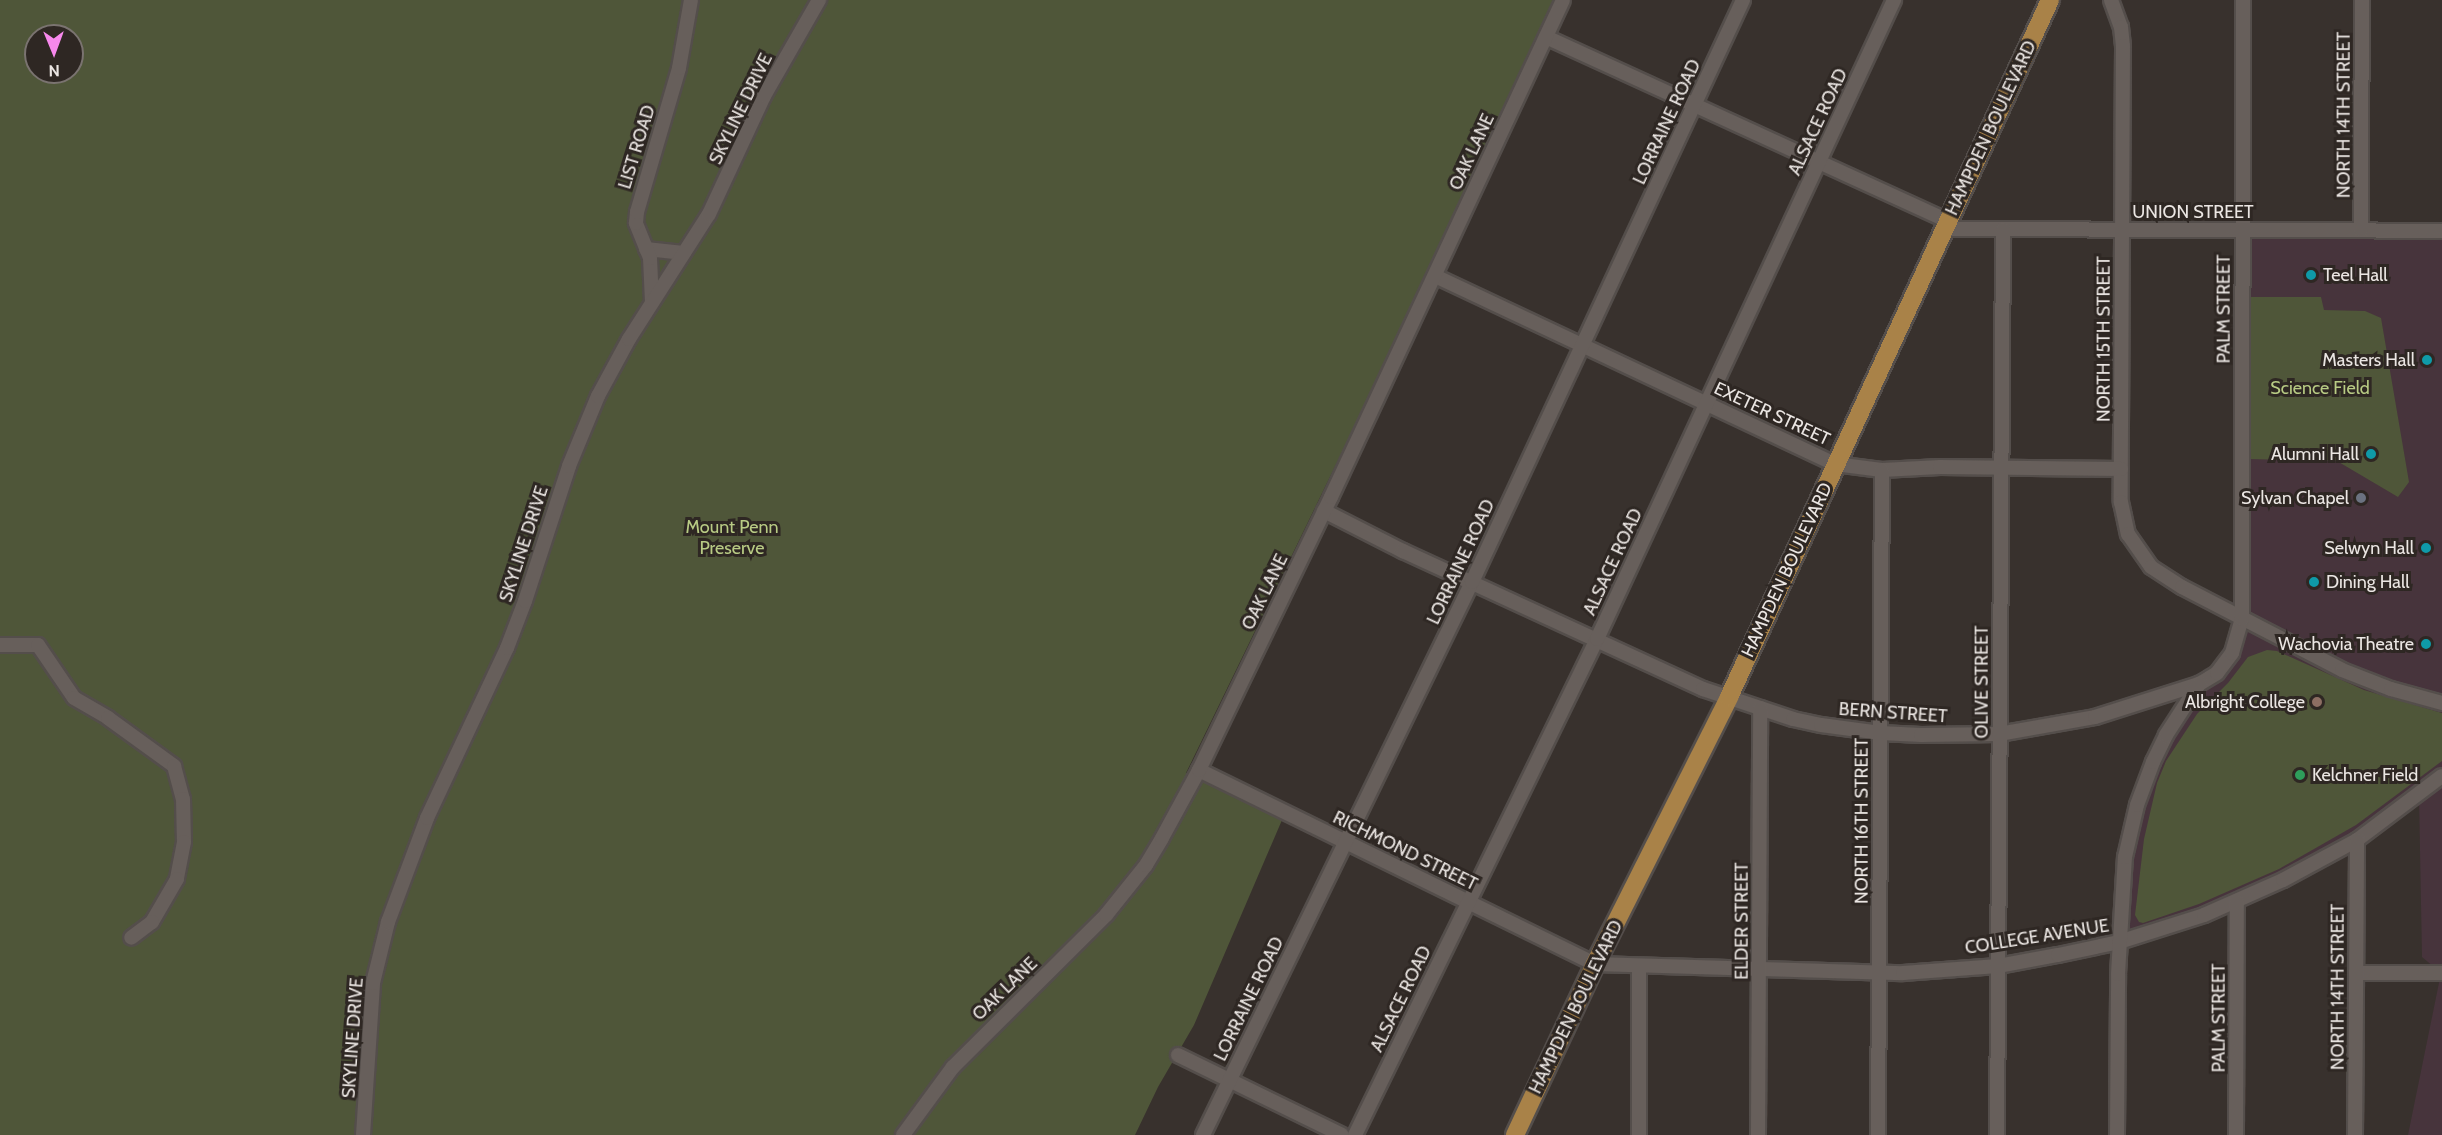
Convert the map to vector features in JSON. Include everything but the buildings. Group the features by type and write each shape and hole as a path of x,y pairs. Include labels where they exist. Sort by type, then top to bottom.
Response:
{"main road":[{"name":"HAMPDEN BOULEVARD","path":"1515,1135 1595,964 1728,697 2050,0"}],"street":[{"name":"LIST ROAD","path":"652,304 650,258 636,223 637,212 679,68 692,0"},
{"name":"SKYLINE DRIVE","path":"363,1135 373,983 394,905 444,777 514,630 569,466 588,417 611,370 720,194 764,96 819,0"},
{"name":"OAK LANE","path":"903,1135 953,1066 1122,896 1162,838 1199,770 1324,511 1563,0"},
{"name":"LORRAINE ROAD","path":"1203,1135 1472,582 1743,0"},
{"name":"ALSACE ROAD","path":"1355,1135 1597,639 1894,0"},
{"name":"NORTH 15TH STREET","path":"2112,0 2121,27 2123,46 2121,469 2124,520 2132,542 2151,567 2242,619"},
{"name":"PALM STREET","path":"2242,0 2242,619"},
{"name":"NORTH 14TH STREET","path":"2361,231 2362,0"},
{"name":"UNION STREET","path":"1546,37 1819,162 1946,225 2002,229 2442,231"},
{"name":"OLIVE STREET","path":"1997,1135 2002,229"},
{"path":"646,249 684,253"},
{"name":"EXETER STREET","path":"1435,276 1835,464 1882,470 2121,469"},
{"name":"NORTH 16TH STREET","path":"1878,1135 1882,470"},
{"name":"BERN STREET","path":"1324,511 1703,689 1793,719 1880,733 1929,736 1999,734 2095,717 2199,684 2217,673 2232,653 2242,619"},
{"path":"2242,619 2371,682 2442,703"},
{"path":"0,645 38,645 74,698 108,718 174,766 183,799 184,842 177,879 152,922 131,938"},
{"path":"2117,1135 2120,942 2125,857 2137,805 2166,735 2199,684"},
{"name":"ELDER STREET","path":"1758,1135 1760,708"},
{"name":"RICHMOND STREET","path":"1199,770 1595,964"},
{"name":"COLLEGE AVENUE","path":"1595,964 1903,973 1998,966 2120,942 2237,902 2357,840 2442,776"},
{"name":"NORTH 14TH STREET","path":"2355,1135 2357,840"},
{"name":"PALM STREET","path":"2236,1135 2237,902"},
{"path":"1639,966 1639,1135"},
{"path":"2356,973 2442,973"},
{"path":"1178,1055 1342,1135"}],"shaded area":[{"name":"Albright College","path":"2242,230 2442,231 2442,1135 2408,1135 2441,973 2422,957 2419,795 2297,867 2119,942 2144,784 2242,619"}],"green space":[{"name":"Mount Penn Preserve","path":"0,0 1553,0 1362,411 1186,773 1282,820 1194,1025 1158,1087 1135,1135 0,1135"},
{"name":"Science Field","path":"2251,297 2321,297 2324,310 2365,311 2381,318 2409,482 2398,497 2337,461 2249,459"},
{"path":"2267,650 2277,651 2364,690 2442,713 2442,761 2356,825 2279,869 2199,904 2143,923 2139,922 2135,915 2144,839 2157,783 2166,761 2197,714 2228,683 2248,657"}],"place":[{"name":"Teel Hall","path":"2311,275"},
{"name":"Masters Hall","path":"2427,360"},
{"name":"Alumni Hall","path":"2371,454"},
{"name":"Sylvan Chapel","path":"2361,498"},
{"name":"Selwyn Hall","path":"2426,548"},
{"name":"Dining Hall","path":"2314,582"},
{"name":"Wachovia Theatre","path":"2426,644"},
{"name":"Albright College","path":"2317,702"},
{"name":"Kelchner Field","path":"2300,775"}]}
